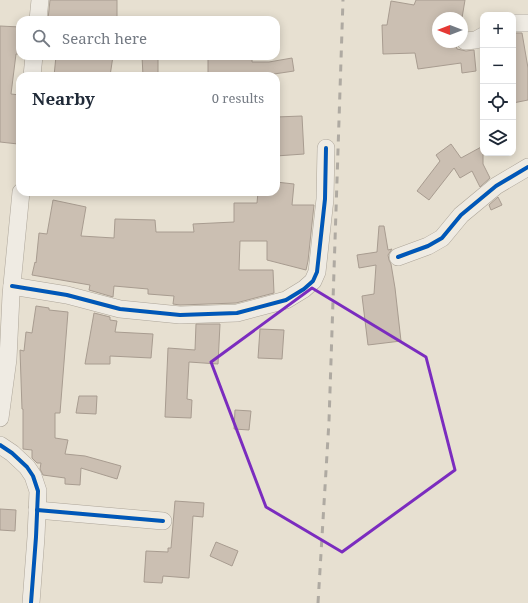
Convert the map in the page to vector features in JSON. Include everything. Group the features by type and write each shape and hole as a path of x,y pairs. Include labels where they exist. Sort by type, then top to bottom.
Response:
{"street":[{"path":"38,16 40,0"},
{"path":"516,23 528,23"},
{"path":"468,41 476,40 480,38"},
{"path":"32,72 34,60"},
{"path":"12,286 67,296 120,309 180,315 236,314 286,300 304,289 313,281 316,272 325,199 326,148"},
{"path":"398,257 428,246 442,238 461,215 496,186 528,167"},
{"path":"0,418 8,359 12,286 22,196"},
{"path":"0,445 12,453 27,467 33,476 38,491 31,603"},
{"path":"38,510 163,521"}],"highlighted area":[{"path":"312,288 426,357 455,470 342,552 266,507 211,362"}],"building":[{"path":"50,0 117,0 117,16 48,16"},
{"path":"416,0 465,0 463,12 432,12 432,48 457,48 466,51 474,50 476,71 462,73 461,63 418,69 415,53 383,54 382,25 387,25 391,1 414,5"},
{"path":"0,26 16,27 16,54 11,94 16,95 16,144 0,142"},
{"path":"516,33 522,33 528,68 528,100 516,102"},
{"path":"292,58 294,71 280,73 208,72 208,60 252,60 252,62 269,62"},
{"path":"56,60 112,60 111,72 54,72"},
{"path":"142,60 158,60 158,72 143,72"},
{"path":"302,116 304,154 280,156 280,117"},
{"path":"451,144 461,158 480,148 480,156 483,156 483,164 490,178 480,187 472,171 460,178 454,168 429,200 417,191 440,161 436,155"},
{"path":"280,182 294,184 292,205 314,205 306,270 267,260 267,241 240,241 239,270 273,270 274,293 236,303 180,305 173,304 174,296 148,294 148,289 114,286 113,297 89,290 90,285 32,275 35,262 36,263 39,233 47,234 53,200 86,207 81,236 114,238 115,219 155,220 156,232 194,232 193,224 234,222 234,203 257,203 258,196 280,196"},
{"path":"498,197 502,205 491,210 489,205"},
{"path":"379,226 384,226 388,250 392,249 388,255 395,288 401,341 368,345 362,296 374,294 376,265 359,268 357,255 377,252"},
{"path":"36,306 49,308 49,310 68,312 60,413 55,413 55,438 68,440 65,454 85,456 121,466 117,479 81,468 80,485 65,484 65,478 43,475 40,469 41,463 37,463 32,458 32,450 23,449 23,409 20,350 24,351 26,332 32,333"},
{"path":"94,313 110,317 110,320 117,321 115,332 153,334 151,358 110,356 110,364 85,364"},
{"path":"196,324 220,324 218,364 189,362 187,399 192,400 191,418 165,417 168,348 195,350"},
{"path":"260,329 284,330 282,359 258,358"},
{"path":"79,396 97,396 96,414 76,413"},
{"path":"235,410 251,411 249,430 234,429"},
{"path":"175,501 204,503 203,517 193,516 189,578 163,576 162,583 144,582 146,551 168,552 168,548 171,548"},
{"path":"0,509 16,510 15,531 0,530"},
{"path":"216,542 238,551 232,566 210,556"}],"railway":[{"path":"318,603 329,421 343,0"}],"cycle path":[{"path":"12,286 67,295 120,309 180,315 237,313 286,300 304,289 313,281 317,272 325,199 326,148"},
{"path":"398,257 428,246 442,238 461,215 496,186 528,167"},
{"path":"0,445 12,453 27,467 33,476 38,491 31,603"},
{"path":"37,510 163,521"}]}
